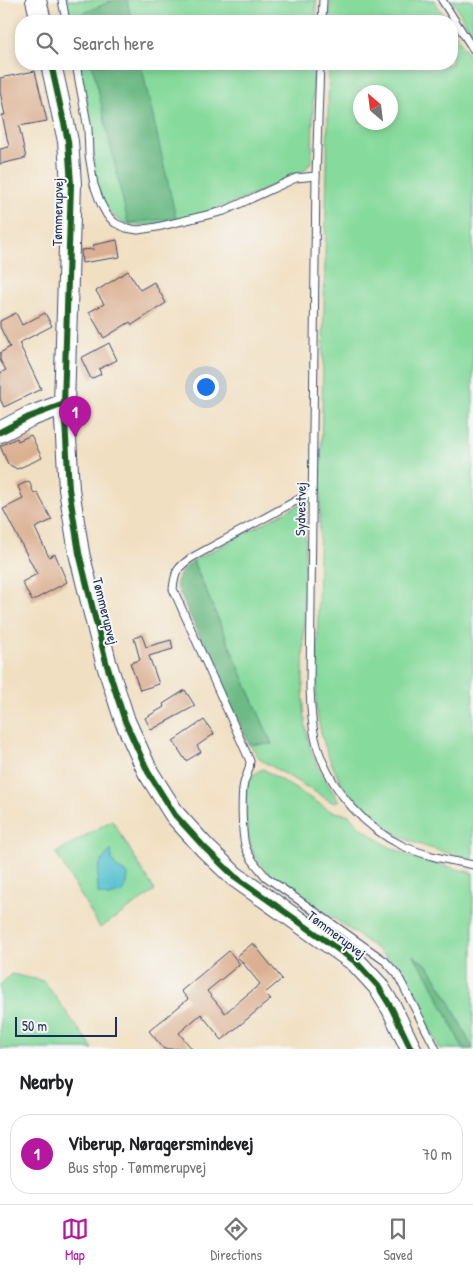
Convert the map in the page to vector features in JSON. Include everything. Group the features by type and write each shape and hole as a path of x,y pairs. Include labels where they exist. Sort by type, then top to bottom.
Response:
{"street":[{"path":"36,0 40,15"},
{"name":"Tømmerupvej","path":"52,70 68,140 72,184 64,404 69,488 78,553 106,662 125,721 148,772 175,815 234,876 356,962 378,986 392,1009 411,1049"},
{"path":"0,432 29,417 64,404"}],"lane":[{"path":"62,0 65,15"},
{"path":"322,15 323,0"},
{"path":"442,0 451,15"},
{"path":"458,25 473,49"},
{"path":"77,70 86,119 94,185 100,204 108,215 115,222 126,228 138,230 158,227 224,211 296,178 316,176"},
{"name":"Sydvestvej","path":"320,70 316,176 311,721 319,752 332,781 352,807 375,829 403,846 473,866"},
{"path":"312,492 191,558 179,567 174,576 174,589 250,761 250,770 244,782 243,809 245,845 253,862 266,877 385,961 397,974 436,1049"}],"green space":[{"path":"65,0 316,0 316,15 69,15"},
{"path":"114,0 127,0 131,15 81,15"},
{"path":"330,0 434,0 443,15 330,15"},
{"path":"452,0 473,0 473,35"},
{"path":"458,38 473,63 473,859 435,850 413,842 392,832 374,819 346,789 335,771 321,731 316,708 329,70 458,70"},
{"path":"80,70 314,70 312,161 303,172 213,210 156,224 130,225 113,215 106,206 97,185 91,123"},
{"path":"93,70 142,70 176,218 128,223"},
{"path":"306,502 303,684 305,717 313,757 339,801 332,802 261,760 249,744 272,744 193,561"},
{"path":"193,561 272,744 249,744 176,585 182,572"},
{"path":"263,769 331,811 349,815 358,825 386,845 414,858 473,873 473,1049 440,1049 399,970 377,949 278,880 259,863 252,850 248,834 246,797 248,783 254,775"},
{"path":"112,820 155,891 100,928 56,853"},
{"path":"413,955 429,967 449,1000 473,1049 463,1049 429,978"},
{"path":"11,974 44,981 93,1049 0,1049 0,985"}],"water":[{"path":"111,850 115,865 128,874 127,884 121,893 108,896 98,894 98,870 102,861"}],"building":[{"path":"35,71 47,121 19,126 26,158 0,164 0,149 9,147 2,115 5,115 0,92 0,78"},
{"path":"117,240 120,257 82,263 81,250 94,249 93,245"},
{"path":"128,271 140,290 154,282 166,303 132,325 130,322 104,338 89,312 104,304 96,291"},
{"path":"16,313 22,325 45,313 52,326 19,343 41,389 4,407 0,399 0,373 6,370 0,360 0,353 10,347 0,327 0,321"},
{"path":"109,343 117,360 99,369 101,374 91,379 81,358"},
{"path":"31,435 42,458 17,469 8,464 0,446 17,438 18,441"},
{"path":"29,481 34,494 37,492 52,520 35,528 49,557 55,554 67,582 32,601 22,582 37,574 3,509 23,499 18,486"},
{"path":"142,635 146,647 171,640 173,649 149,656 159,684 140,690 130,663 140,660 134,638"},
{"path":"185,690 195,706 151,730 145,718 164,707 163,704"},
{"path":"204,720 214,734 197,746 201,752 186,761 173,741"},
{"path":"253,943 282,979 265,993 271,999 222,1040 201,1014 179,1033 192,1049 164,1049 149,1031 188,999 181,991 229,951 240,964 207,991 225,1013 260,984 237,956"}],"cycle path":[{"path":"52,70 68,141 71,184 64,404 69,489 79,553 106,662 125,721 148,772 175,815 234,876 356,962 378,986 392,1009 411,1049"},
{"path":"0,432 29,417 64,404"}],"place":[{"name":"Viberup, Nøragersmindevej","path":"75,437"}]}
